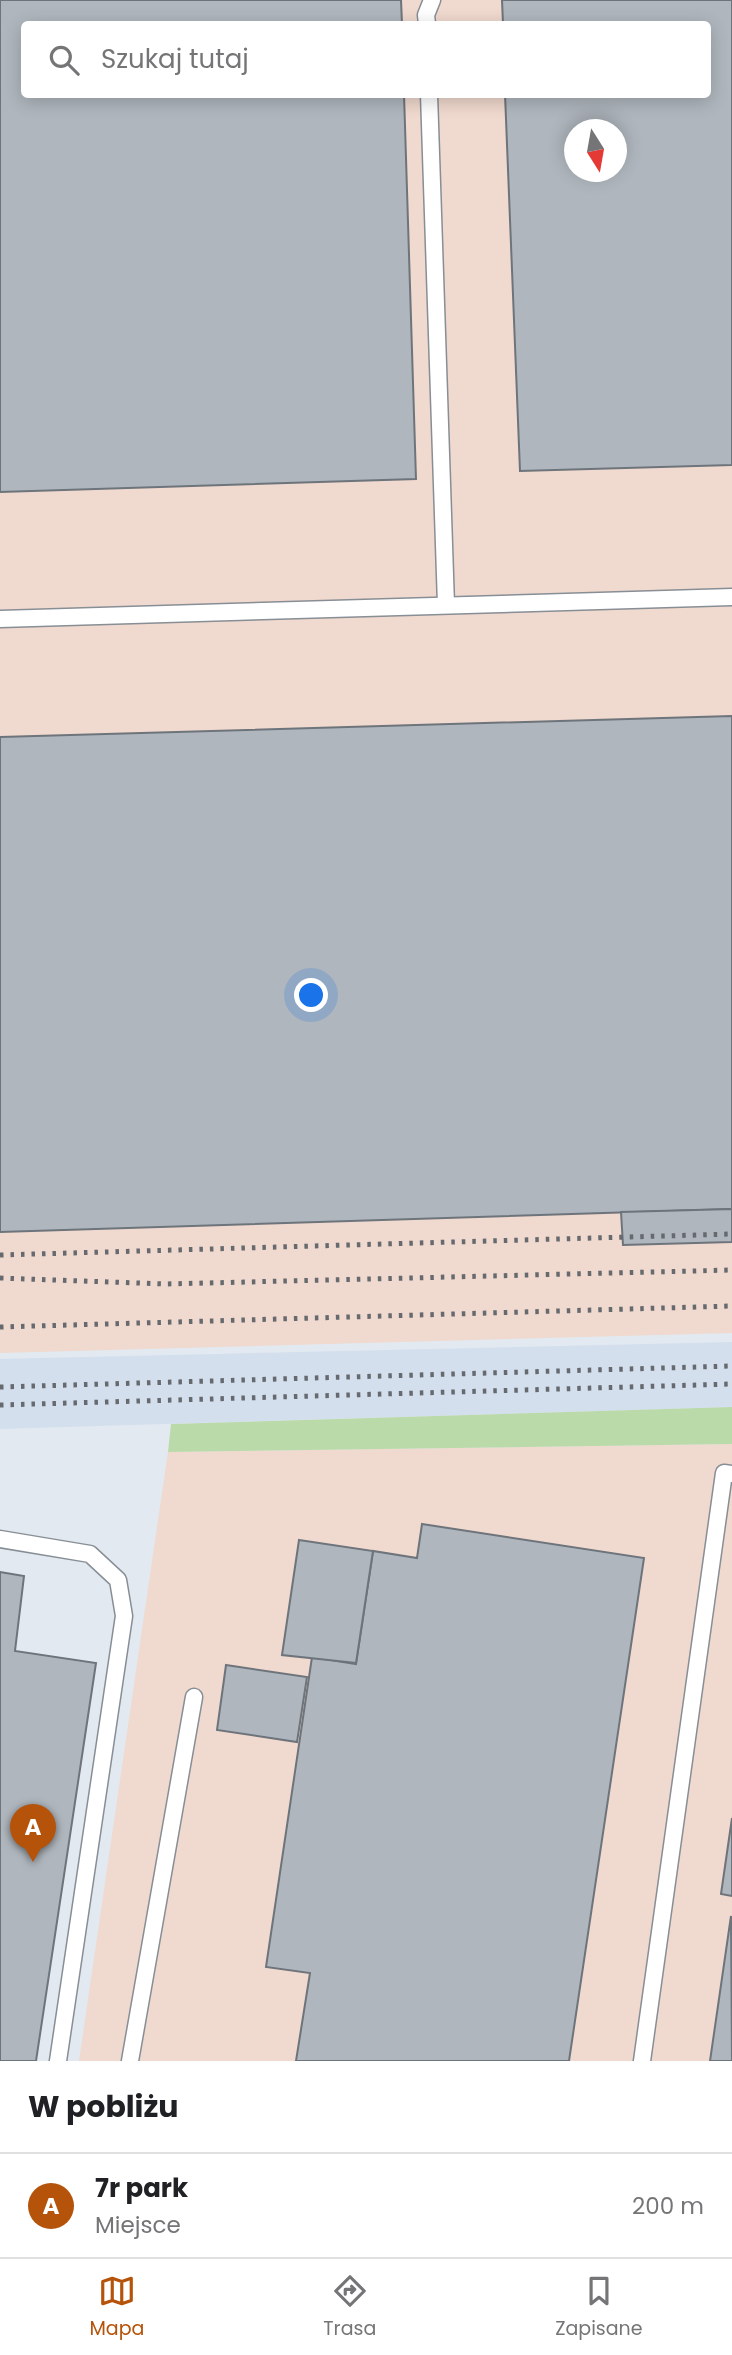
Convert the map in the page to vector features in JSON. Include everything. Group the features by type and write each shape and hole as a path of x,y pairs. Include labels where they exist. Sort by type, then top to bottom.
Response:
{"lane":[{"path":"427,21 426,15 432,0"},
{"path":"429,98 446,605"},
{"path":"0,619 732,597"},
{"path":"642,2061 724,1473 732,1474"},
{"path":"0,1539 90,1554 118,1580 124,1616 58,2061"},
{"path":"130,2061 194,1697"}],"shaded area":[{"path":"0,0 732,0 732,1333 0,1353"},
{"path":"732,1342 732,1407 0,1429 0,1359"},
{"path":"732,1444 732,2061 79,2061 168,1452"}],"green space":[{"path":"732,1407 732,1444 168,1452 171,1424"}],"building":[{"path":"0,0 401,0 402,21 21,21 21,98 404,98 416,479 0,492"},
{"path":"502,0 732,0 732,465 520,471 505,98 711,98 711,21 503,21"},
{"path":"732,716 732,1209 0,1232 0,737"},
{"path":"732,1209 732,1242 623,1245 621,1212"},
{"path":"422,1524 644,1558 569,2061 296,2061 310,1973 266,1967 312,1657 356,1664 373,1551 417,1558"},
{"path":"299,1540 373,1551 356,1663 282,1655"},
{"path":"0,1572 24,1576 15,1651 96,1663 36,2061 0,2061"},
{"path":"226,1665 307,1677 297,1742 217,1730"},
{"path":"732,1818 732,1896 721,1894"},
{"path":"731,1916 732,2061 710,2061"}],"railway":[{"path":"0,1255 732,1234"},
{"path":"0,1278 166,1284 732,1270"},
{"path":"0,1327 732,1306"},
{"path":"0,1387 732,1366"},
{"path":"0,1405 732,1384"}],"place":[{"name":"7r park","path":"33,1862"}]}
